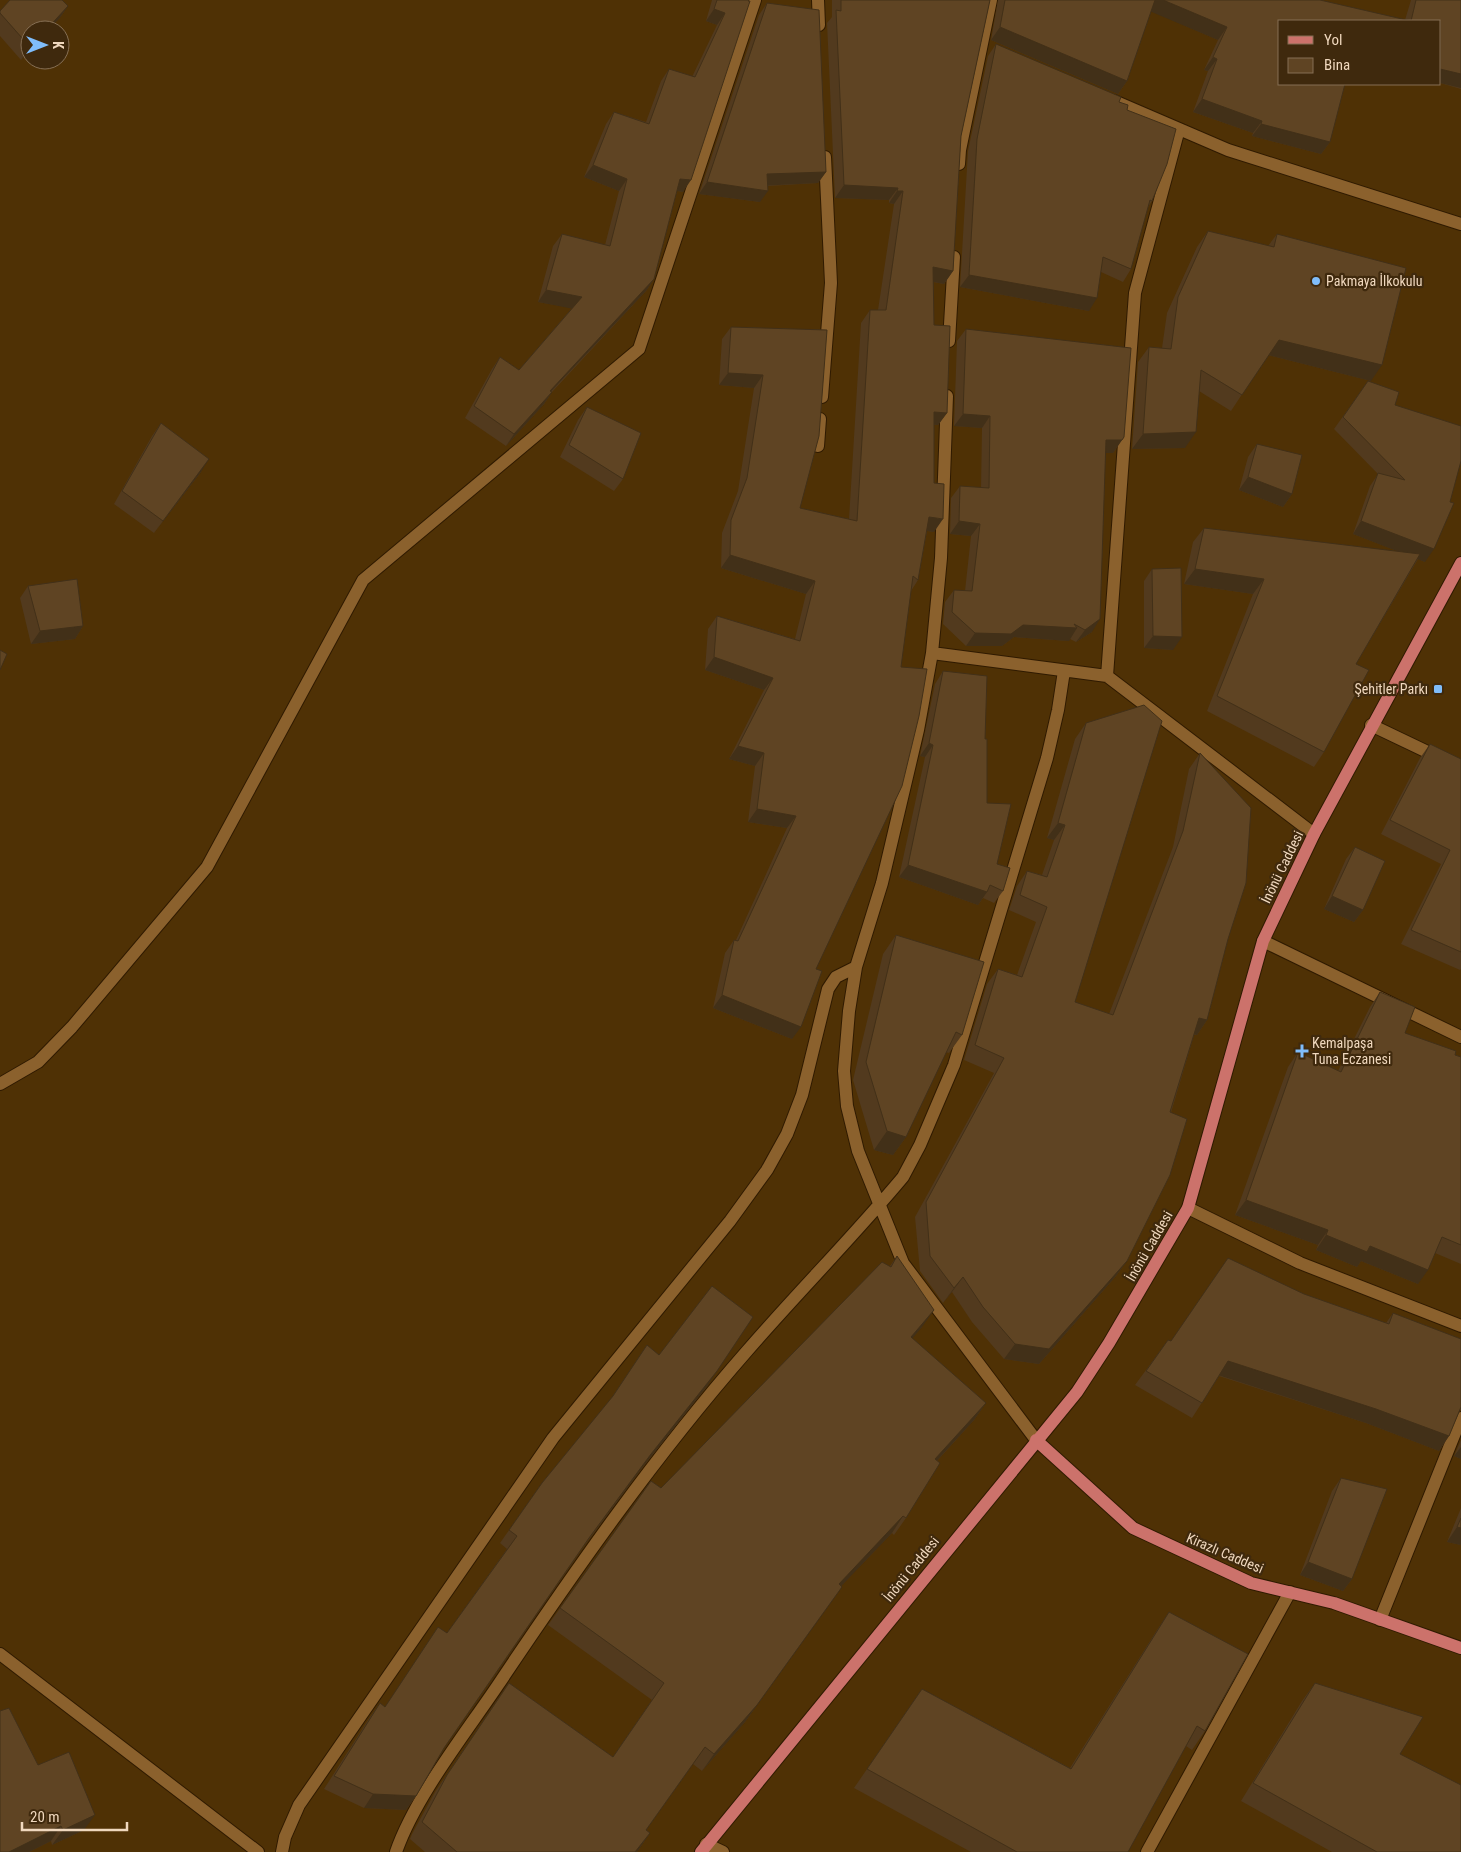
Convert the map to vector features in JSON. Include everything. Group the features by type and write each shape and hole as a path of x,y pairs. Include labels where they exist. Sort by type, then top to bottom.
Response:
{"main road":[{"name":"İnönü Caddesi","path":"704,1848 1076,1392 1109,1344 1188,1208 1263,941 1314,834 1371,725 1461,563"},
{"name":"Kirazlı Caddesi","path":"1036,1440 1133,1528 1250,1583 1334,1603 1461,1648"}],"street":[{"path":"0,1084 38,1062 72,1028 207,867 363,580 639,349 755,0"},
{"path":"818,0 819,39"},
{"path":"958,179 960,150 988,46 991,0"},
{"path":"1099,94 1228,150 1461,224"},
{"path":"1108,676 1135,293 1179,129"},
{"path":"818,446 831,283 824,147"},
{"path":"948,352 954,246"},
{"path":"947,382 941,558 932,653 918,730 882,883 856,967 849,1011 844,1071 847,1106 858,1150 902,1263 1036,1440"},
{"path":"932,653 1108,676 1314,834"},
{"path":"396,1852 404,1831 443,1767 563,1588 607,1527 652,1467 747,1351 880,1204 907,1169 954,1065 1047,758 1058,710 1064,671"},
{"path":"1371,725 1461,768"},
{"path":"1263,941 1461,1037"},
{"path":"282,1852 285,1837 299,1805 553,1438 730,1221 767,1170 787,1134 802,1094 828,989 836,977 856,967"},
{"path":"1188,1208 1300,1263 1461,1326"},
{"path":"1380,1620 1461,1418"},
{"path":"1147,1852 1290,1592"},
{"path":"0,1654 258,1852"},
{"path":"704,1848 722,1852"}],"building":[{"path":"10,0 62,0 68,6 55,20 20,20 20,36 0,11"},
{"path":"717,0 750,1 691,180 680,179 654,279 550,391 552,392 514,434 474,406 500,357 519,370 582,297 546,290 562,234 610,246 627,179 593,165 614,112 649,124 669,69 695,77 725,13 714,9"},
{"path":"841,0 990,0 961,136 953,271 933,267 934,325 950,326 947,413 934,412 934,483 944,484 943,519 929,517 918,580 913,576 901,667 927,669 919,716 902,786 816,969 822,971 801,1027 722,995 734,940 738,941 796,816 757,809 764,753 738,746 773,678 714,657 717,616 800,641 815,581 730,555 731,520 747,478 763,375 728,373 731,327 827,330 819,436 800,508 857,521 870,310 886,310 903,191 897,191 898,188 844,185 836,10 841,11"},
{"path":"1005,0 1155,0 1127,81 1000,27"},
{"path":"1163,0 1320,0 1407,20 1278,20 1278,85 1345,85 1330,142 1261,124 1262,121 1202,99 1217,59 1213,57 1227,27"},
{"path":"1416,0 1461,0 1461,74 1441,69 1441,20 1411,20"},
{"path":"767,3 819,10 826,172 767,174 768,191 707,182"},
{"path":"996,44 1121,97 1119,102 1128,105 1127,110 1176,129 1167,164 1152,201 1150,200 1131,269 1103,257 1097,298 969,275 977,139"},
{"path":"1208,231 1274,247 1277,234 1406,268 1382,365 1279,340 1242,395 1201,370 1196,432 1143,434 1149,347 1171,349 1178,297"},
{"path":"966,329 1131,348 1124,437 1122,440 1106,440 1100,619 1085,630 1074,624 1077,628 1023,625 1011,634 975,633 952,612 954,590 972,591 980,524 959,521 960,486 989,488 990,416 963,414"},
{"path":"1368,381 1399,392 1395,405 1461,426 1461,461 1450,502 1454,503 1434,549 1361,521 1378,473 1405,480 1343,417"},
{"path":"587,407 641,433 623,479 569,445"},
{"path":"161,423 209,459 163,521 122,491"},
{"path":"1257,444 1302,455 1292,494 1248,477"},
{"path":"1204,528 1420,554 1356,664 1369,670 1324,752 1217,696 1264,579 1195,569"},
{"path":"1181,568 1182,637 1153,636 1152,569"},
{"path":"77,579 83,626 40,631 28,586"},
{"path":"0,650 7,654 0,670"},
{"path":"943,671 987,676 985,739 987,739 987,803 1011,804 997,864 1010,868 1003,891 990,885 987,892 908,865 933,745 929,743"},
{"path":"1144,705 1162,721 1075,1002 1113,1015 1183,831 1200,753 1251,808 1246,883 1228,939 1207,1020 1199,1018 1170,1112 1187,1119 1170,1175 1127,1261 1049,1349 1015,1344 983,1307 963,1277 954,1288 930,1256 926,1202 1004,1058 975,1045 998,969 1022,977 1047,907 1020,895 1027,871 1047,877 1065,825 1058,823 1086,723"},
{"path":"1430,744 1461,759 1461,952 1411,930 1450,850 1390,820"},
{"path":"1355,847 1385,861 1363,910 1332,896"},
{"path":"896,935 984,962 962,1035 956,1032 906,1137 887,1131 866,1062"},
{"path":"1380,992 1415,1007 1405,1033 1456,1051 1455,1055 1461,1057 1461,1245 1442,1237 1428,1270 1370,1246 1367,1252 1326,1235 1328,1230 1246,1200 1298,1052 1341,1072"},
{"path":"897,1256 934,1310 911,1337 986,1403 935,1459 940,1463 906,1518 903,1516 839,1584 842,1587 757,1705 714,1754 705,1747 646,1830 650,1833 635,1852 457,1852 422,1822 447,1775 509,1683 613,1757 664,1683 560,1608 651,1481 661,1488 882,1262 891,1267"},
{"path":"1228,1258 1304,1294 1389,1324 1393,1313 1461,1339 1461,1407 1449,1436 1376,1409 1228,1361 1202,1403 1146,1371 1168,1340 1171,1341"},
{"path":"712,1286 753,1317 717,1371 651,1454 589,1538 444,1748 416,1796 373,1794 334,1776 380,1703 385,1707 438,1627 447,1633 517,1536 509,1530 542,1483 613,1396 647,1345 659,1355"},
{"path":"1341,1478 1387,1489 1352,1579 1308,1562"},
{"path":"1461,1518 1461,1528 1457,1527"},
{"path":"1169,1612 1248,1654 1205,1731 1197,1726 1128,1852 1017,1852 867,1769 922,1689 1071,1769"},
{"path":"1315,1683 1423,1717 1400,1754 1461,1785 1461,1852 1377,1852 1253,1783"},
{"path":"9,1708 38,1765 69,1752 95,1815 63,1830 61,1826 9,1852 0,1852 0,1711"}],"place":[{"name":"Pakmaya İlkokulu","path":"1316,281"},
{"name":"Şehitler Parkı","path":"1438,689"},
{"name":"Kemalpaşa Tuna Eczanesi","path":"1302,1051"}]}
